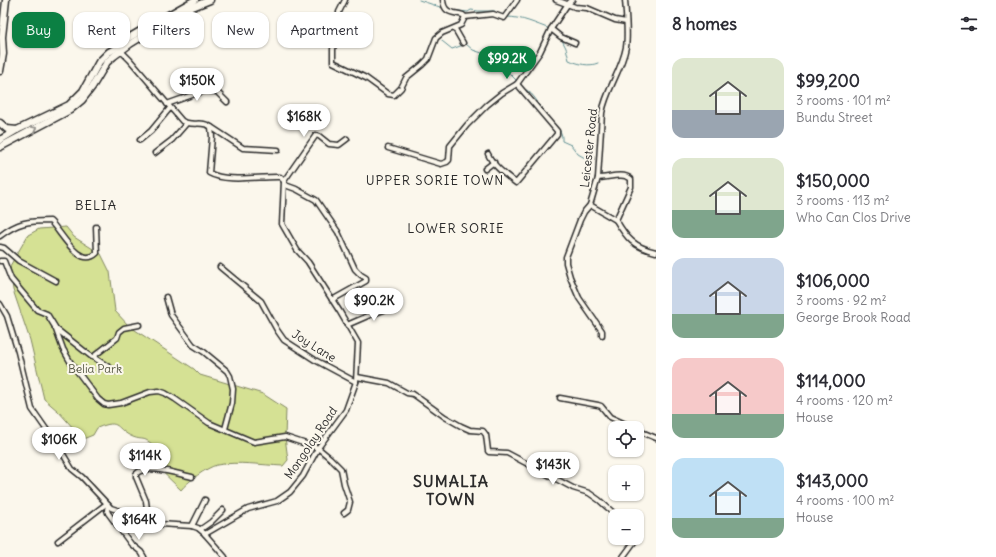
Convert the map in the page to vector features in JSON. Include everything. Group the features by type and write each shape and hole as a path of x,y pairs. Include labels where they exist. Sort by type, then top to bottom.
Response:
{"main road":[{"path":"0,70 2,53 2,11 6,0"},
{"path":"0,147 70,110 82,100 92,87 106,62 125,40 195,0"},
{"path":"0,140 69,104 83,91 104,56 109,52 118,49 185,10 210,0"},
{"path":"0,123 7,129 17,130"}],"street":[{"path":"345,0 339,12 338,31 332,54 333,62 366,78 388,94 394,95 401,88 406,78 428,59 436,38 442,33 455,29 461,25 466,17"},
{"path":"444,0 444,6 447,10 462,14 466,17 493,14 505,18 517,0"},
{"path":"556,0 574,7 587,8 615,20 626,22"},
{"path":"388,148 441,164 447,162 449,160 450,146 467,125 487,105 502,93 517,84 540,52 551,29 572,0"},
{"name":"Leicester Road","path":"602,334 602,331 579,298 570,277 566,257 580,220 590,205 598,178 604,104 617,74 626,47 625,0"},
{"path":"455,29 463,43"},
{"path":"551,29 561,37 575,43"},
{"path":"118,49 186,124 205,124 243,148 278,150"},
{"path":"488,154 490,159 504,174 516,183 557,134 557,131 553,126 517,84"},
{"path":"167,104 206,90 217,92 227,102"},
{"path":"140,140 151,131 170,108"},
{"path":"155,153 172,140 186,124"},
{"path":"211,127 212,137 209,173 213,176 232,178 280,177 285,183 316,200 338,232 355,269 360,275 366,278 366,281 332,300"},
{"path":"285,183 315,136 319,136 329,144 339,145 347,139"},
{"path":"485,169 494,162"},
{"path":"598,178 625,175 631,179 631,187 616,220"},
{"name":"Mongolay Road","path":"206,534 248,509 277,501 290,492 303,476 318,448 346,410 356,380 358,343 308,262 297,250 282,224 281,216 285,183"},
{"path":"590,205 616,220 622,230 637,246 656,252"},
{"path":"0,236 10,228 28,221 50,221 76,253 85,258 91,257 97,253 96,227"},
{"path":"0,247 4,248 19,261 56,281"},
{"path":"0,261 4,261 11,279 17,287 37,310 46,314 55,327 63,349 71,364 94,394 104,404 108,405 121,403 150,392 159,391 165,393 189,408 209,423 254,442 284,437 318,448 341,469 350,502 348,510 344,513"},
{"name":"Joy Lane","path":"220,267 261,301 284,340 315,360 356,380 389,383 407,393 413,394 445,417 461,426 470,430 483,431 486,435 489,452 507,453 573,488 589,493 609,509"},
{"path":"166,297 170,315 193,345 227,371 230,376 233,389 232,403 225,429"},
{"path":"0,304 6,316 18,352 32,409 72,469 82,476 111,508 159,524 192,526 201,529 225,557"},
{"path":"347,325 395,306"},
{"path":"93,357 117,338 119,332 124,328 139,325"},
{"path":"55,327 92,357 115,371"},
{"path":"560,398 601,406 610,417 619,421"},
{"path":"644,433 656,438"},
{"path":"144,519 147,508 136,477 136,474 139,471 146,469 156,470 192,477"},
{"path":"192,526 205,500"},
{"path":"58,541 107,505"},
{"path":"107,505 108,513 130,544 141,552 144,557"},
{"path":"201,529 211,522 223,510"},
{"path":"623,557 632,545"}],"green space":[{"name":"Belia Park","path":"66,227 74,237 101,254 110,272 115,311 129,326 194,369 200,375 263,394 286,409 285,437 288,460 283,466 241,463 217,465 198,475 181,490 150,460 153,445 150,442 127,434 114,424 97,428 93,435 83,439 58,411 44,399 30,340 13,290 10,266 28,235 39,229"}],"waterway":[{"path":"419,0 443,8"},
{"path":"450,10 468,12 471,10 495,11 494,13"},
{"path":"507,17 524,19 550,29"},
{"path":"562,40 569,60 576,63 591,65 598,63"},
{"path":"442,41 452,49 466,44 473,50 488,55 517,81"},
{"path":"522,88 526,89 531,94 542,110"},
{"path":"549,119 560,131 562,141 571,145 578,154 590,161"}],"district":[{"name":"UPPER SORIE TOWN","path":"435,180"},
{"name":"BELIA","path":"96,205"},
{"name":"LOWER SORIE","path":"456,228"},
{"name":"SUMALIA TOWN","path":"451,490"}]}
